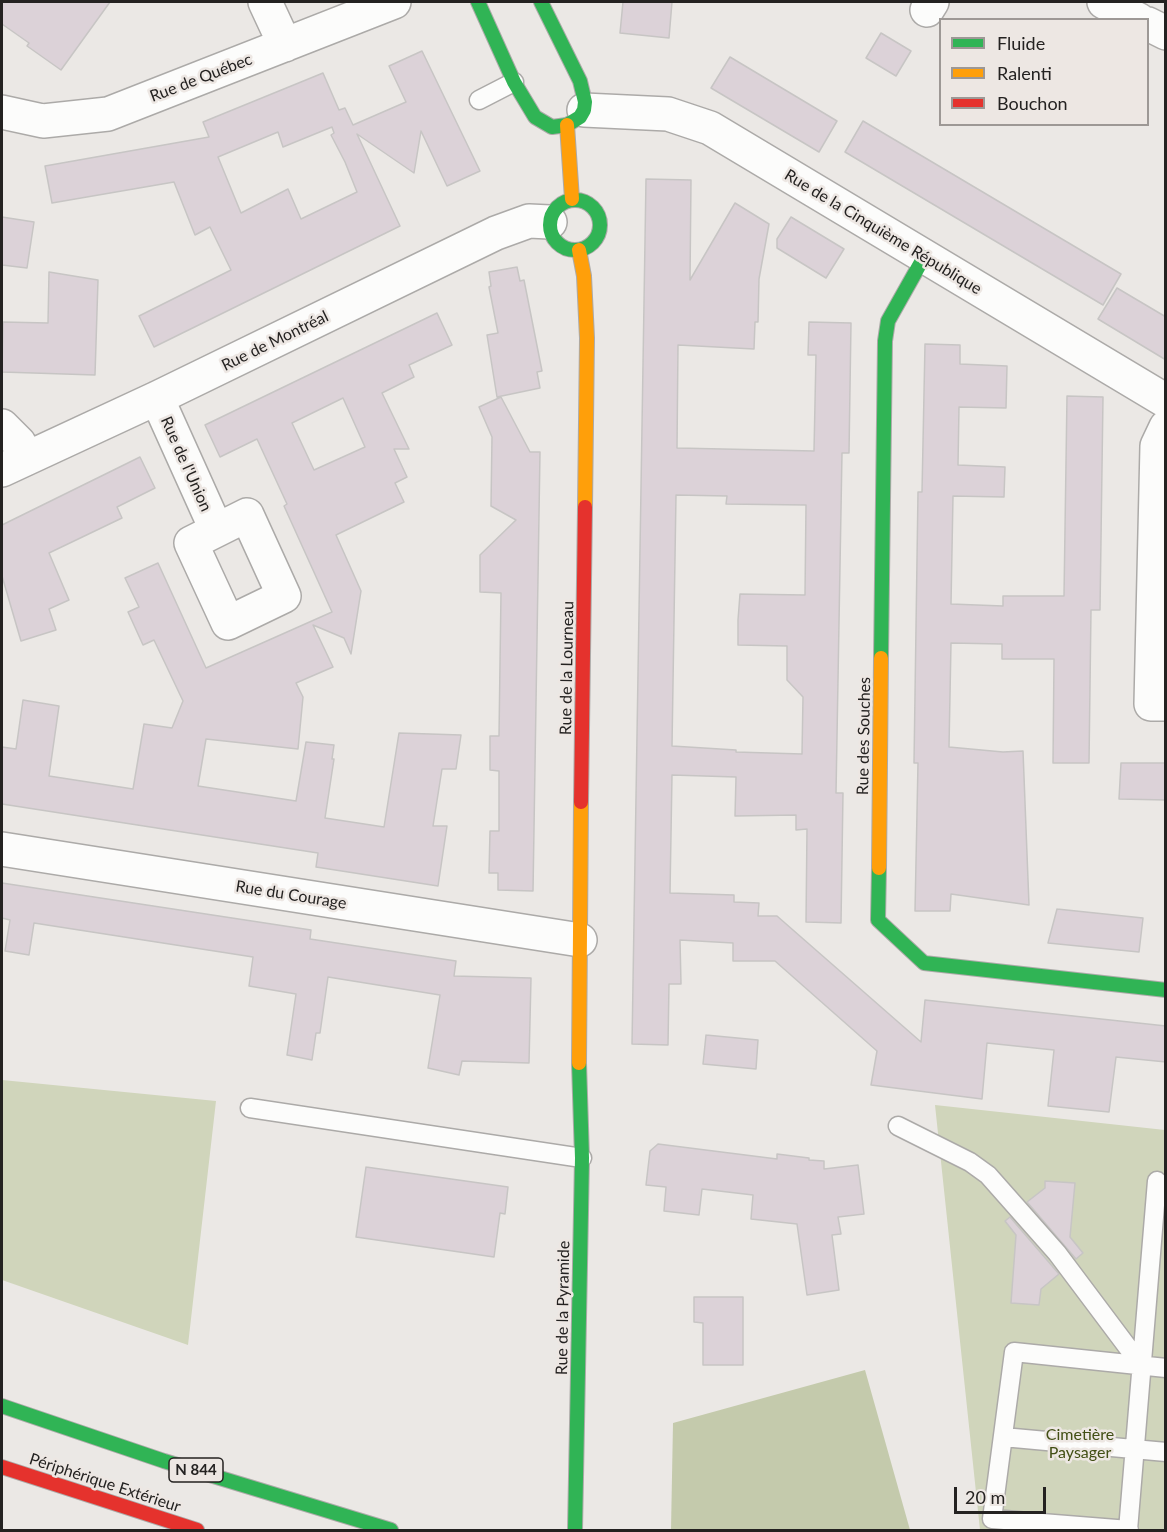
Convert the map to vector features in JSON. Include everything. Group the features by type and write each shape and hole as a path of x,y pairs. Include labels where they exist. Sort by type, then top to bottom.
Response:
{"main road":[{"path":"478,2 514,82 535,117 552,127 575,118"},
{"path":"541,2 580,81 585,102 575,118 561,211 551,235 560,246 566,249 587,248 598,237 600,222 593,208 580,200 561,211"},
{"name":"Rue de la Lourneau","path":"579,250 584,276 587,338 578,1029 581,1086"},
{"name":"Rue des Souches","path":"924,257 888,321 885,340 878,920 924,963 1166,990"},
{"name":"Rue de la Pyramide","path":"575,1530 582,1158 581,1086"},
{"name":"N 844","path":"2,1406 164,1461 391,1530"},
{"name":"Périphérique Extérieur","path":"2,1467 197,1530"}],"street":[{"path":"265,2 285,45"},
{"name":"Rue de Québec","path":"2,112 43,121 108,114 394,2"},
{"path":"1104,2 1135,18"},
{"path":"1149,24 1166,33"},
{"name":"Rue de la Cinquième République","path":"575,118 668,114 710,128 1166,401"},
{"name":"Rue de Montréal","path":"14,464 157,398 496,233 561,211"},
{"name":"Rue de l'Union","path":"157,398 216,530"},
{"path":"2,426 19,443 14,464"},
{"path":"1166,427 1157,446 1151,704 1166,704"},
{"name":"Rue du Courage","path":"2,849 580,940"}],"lane":[{"path":"479,100 514,82"},
{"path":"250,1108 582,1158"},
{"path":"898,1126 970,1162 988,1175 1057,1253 1142,1365"},
{"path":"1157,1181 1160,1208 1157,1286 1142,1365 1128,1530 992,1519 1014,1352 1142,1365 1166,1368"},
{"path":"1003,1437 1166,1452"}],"green space":[{"path":"2,1080 216,1101 188,1345 2,1280"},
{"name":"Cimetière Paysager","path":"935,1105 1165,1130 1165,1530 980,1530"},
{"path":"865,1370 910,1530 671,1530 673,1423"}],"building":[{"path":"2,2 110,2 61,70 27,46 29,43 2,24"},
{"path":"623,2 672,2 669,38 620,33"},
{"path":"881,33 911,51 896,76 866,58"},
{"path":"422,51 480,171 447,186 421,131 414,173 357,134 400,226 154,347 139,316 231,270 210,227 195,235 174,182 52,203 45,166 209,137 203,122 323,73 339,110 345,108 353,125 406,102 389,66","holes":["332,127 334,133 331,135 357,192 301,219 288,189 241,213 218,157 278,132 283,147"]},
{"path":"730,57 837,121 819,152 711,88"},
{"path":"863,121 1121,274 1103,305 845,152"},
{"path":"646,179 691,180 690,280 735,203 769,224 759,279 758,322 755,322 754,349 678,345 677,448 814,451 816,355 808,355 809,322 851,323 849,453 842,453 836,793 843,793 841,923 806,922 807,829 796,830 796,815 735,816 736,777 672,775 670,893 734,895 734,902 759,903 758,916 777,916 921,1042 925,1000 1166,1026 1166,1062 1116,1057 1109,1112 1048,1106 1054,1050 987,1043 982,1099 871,1085 877,1051 775,961 733,961 733,943 680,940 681,984 669,984 668,1045 632,1044","holes":["676,495 727,496 726,504 806,505 805,595 740,594 738,620 738,645 787,646 787,680 803,697 802,754 736,752 736,750 672,746"]},
{"path":"2,217 34,222 27,268 2,265"},
{"path":"791,217 844,249 826,278 777,248 777,239"},
{"path":"517,267 520,281 524,280 542,371 537,372 540,388 497,397 487,335 498,333 489,287 491,286 489,272"},
{"path":"49,272 98,280 95,375 2,372 3,322 48,323"},
{"path":"1117,288 1166,317 1166,360 1098,319"},
{"path":"437,313 452,345 409,365 414,377 382,393 409,449 394,449 407,477 395,483 404,502 336,535 361,591 351,654 344,638 313,625 333,667 296,683 303,697 298,749 206,739 198,786 296,801 306,742 334,745 325,818 384,827 399,733 461,735 456,769 442,769 433,826 447,826 438,886 316,867 318,853 2,804 2,747 16,749 23,700 59,706 49,776 133,789 144,724 172,728 183,701 154,640 143,645 128,612 139,607 125,578 158,563 206,668 332,612 284,506 287,504 257,439 220,457 205,425","holes":["343,398 365,447 314,470 292,423"]},
{"path":"925,344 960,345 960,364 1007,366 1006,408 959,407 958,465 1005,467 1004,497 953,496 951,604 1003,606 1003,596 1064,596 1067,396 1103,397 1100,610 1091,610 1089,763 1053,763 1054,659 1002,659 1002,644 951,643 949,747 1003,752 1023,751 1029,905 951,894 950,911 915,911 918,763 914,763 918,492 922,492"},
{"path":"501,397 530,452 540,452 533,891 498,890 498,873 489,873 490,831 499,831 499,771 490,770 490,736 499,736 501,593 480,592 480,555 516,520 491,506 492,437 479,407"},
{"path":"140,457 155,488 117,507 122,518 49,553 69,600 49,609 56,630 21,641 2,576 2,525"},
{"path":"1121,763 1166,763 1166,800 1119,799"},
{"path":"2,883 311,930 310,939 456,961 454,976 531,978 529,1063 462,1061 459,1075 428,1068 440,995 328,977 320,1033 316,1033 312,1060 287,1055 296,994 249,986 253,957 34,923 29,955 5,951 10,920 2,918"},
{"path":"1057,909 1143,918 1139,952 1048,943"},
{"path":"706,1035 758,1040 756,1069 703,1064"},
{"path":"658,1144 777,1159 777,1154 809,1158 809,1160 824,1161 824,1169 858,1165 864,1214 838,1217 841,1234 832,1235 839,1290 807,1295 797,1224 751,1219 753,1195 702,1189 699,1215 664,1211 666,1187 646,1185 650,1151"},
{"path":"366,1167 508,1187 505,1214 500,1213 494,1257 356,1237"},
{"path":"1045,1181 1075,1183 1070,1237 1083,1253 1076,1259 1027,1202 1045,1188"},
{"path":"1010,1217 1059,1274 1041,1289 1039,1305 1011,1303 1016,1235 1005,1221"},
{"path":"694,1297 743,1297 743,1365 703,1365 703,1323 694,1322"}],"traffic: fast":[{"path":"478,2 514,82 535,117 552,127 567,125 580,117 585,102 580,81 541,2"},
{"path":"570,200 580,200 593,207 600,220 600,225 600,230 593,243 580,250 570,250 561,246 554,239 550,230 550,220 554,211 561,204 570,200"},
{"path":"881,658 885,341 888,321 924,257"},
{"path":"879,868 878,920 924,963 1166,990"},
{"path":"575,1530 582,1158 579,1063"},
{"path":"2,1406 164,1461 391,1530"}],"traffic: slow":[{"path":"567,125 572,199"},
{"path":"579,250 584,276 587,338 585,507"},
{"path":"879,868 881,658"},
{"path":"579,1063 581,802"}],"traffic: jam":[{"path":"581,802 585,507"},
{"path":"2,1467 197,1530"}]}
